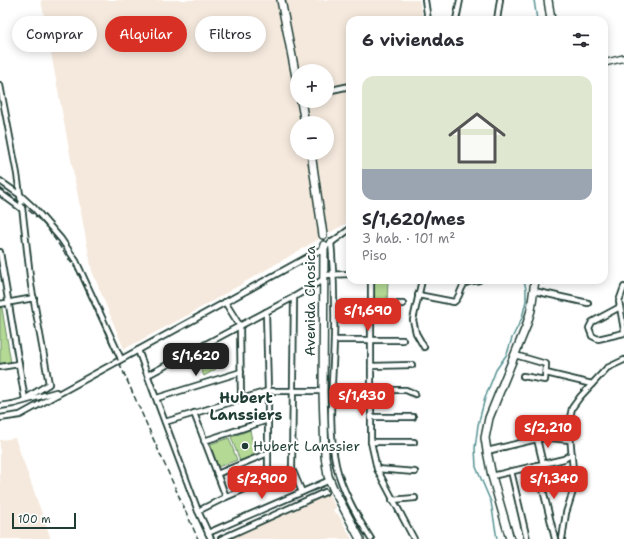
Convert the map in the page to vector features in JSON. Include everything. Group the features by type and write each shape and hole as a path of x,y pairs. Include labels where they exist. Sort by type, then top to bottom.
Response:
{"main road":[{"path":"281,0 293,64"},
{"path":"548,0 550,16"},
{"name":"Avenida Chosica","path":"312,160 324,246 323,391 325,456 330,480 344,511 360,539"},
{"path":"510,539 492,476 485,438 489,418 526,327 531,310 535,284"}],"street":[{"path":"425,0 427,16"},
{"path":"457,16 460,0"},
{"path":"498,16 500,0"},
{"path":"608,62 624,58"},
{"path":"0,85 20,195 31,285 50,384 25,400"},
{"path":"334,89 346,87"},
{"path":"0,181 20,195 34,208 61,239 76,261 121,359"},
{"path":"0,193 22,209"},
{"path":"0,418 20,415 225,302 331,242 346,232"},
{"path":"331,242 334,275 334,340 331,403 334,452 340,480 371,539"},
{"path":"0,252 25,400"},
{"path":"148,375 294,297 324,277 346,274"},
{"path":"370,284 371,442 377,469 392,500 414,539"},
{"path":"421,284 413,320 416,333 424,347"},
{"path":"418,295 454,302 458,299 464,284"},
{"path":"624,287 619,301 624,330"},
{"path":"534,291 588,303"},
{"path":"294,297 292,469 302,492"},
{"path":"0,304 34,298"},
{"path":"225,302 240,326 241,398"},
{"path":"370,304 403,304"},
{"path":"620,306 592,322 589,328 592,336 598,339 624,333"},
{"path":"266,312 268,478"},
{"path":"334,340 402,340"},
{"path":"138,350 198,510 211,539"},
{"path":"515,355 546,364 545,380 523,376"},
{"path":"562,539 566,513 574,491 569,423 572,408 580,397 607,368 624,360"},
{"path":"0,367 19,364"},
{"path":"371,366 412,365"},
{"path":"157,398 241,372"},
{"path":"546,373 592,384"},
{"path":"0,406 63,390"},
{"path":"371,390 406,390 415,394"},
{"path":"165,422 268,391 323,391"},
{"path":"331,403 370,402"},
{"path":"194,414 226,497"},
{"path":"371,417 413,417"},
{"path":"204,441 268,420"},
{"path":"487,452 537,439 550,438 570,440"},
{"path":"537,439 543,464"},
{"path":"371,442 414,442"},
{"path":"217,474 268,453"},
{"path":"492,476 564,459 572,454"},
{"path":"536,465 555,539"},
{"path":"198,510 268,478 292,469"},
{"path":"377,469 415,472"},
{"path":"511,471 527,539"},
{"path":"208,533 330,480"},
{"path":"221,539 325,492"},
{"path":"392,500 415,498"}],"shaded area":[{"path":"41,0 419,0 422,16 346,16 346,223 190,314 124,349 92,271 51,52 97,52 97,16 44,16"},
{"path":"15,438 51,539 0,539 0,440"},
{"path":"328,493 336,508 333,510 338,514 352,539 229,539"}],"green space":[{"path":"372,284 388,284 387,302 372,302"},
{"path":"0,308 2,308 11,363 0,364"},
{"path":"206,352 216,369 204,376 195,358"},
{"path":"250,430 255,455 240,461 231,437"},
{"path":"229,438 237,460 218,467 210,444"}],"waterway":[{"path":"534,0 536,16"},
{"path":"497,539 491,502 476,467 475,448 478,425 485,398 496,370 507,354 512,338 522,318 526,301 525,284"}],"railway":[{"path":"0,188 21,203 45,225 80,275 198,539"}],"place":[{"name":"Hubert Lanssier","path":"245,446"}],"district":[{"name":"Hubert Lanssiers","path":"246,406"}]}
